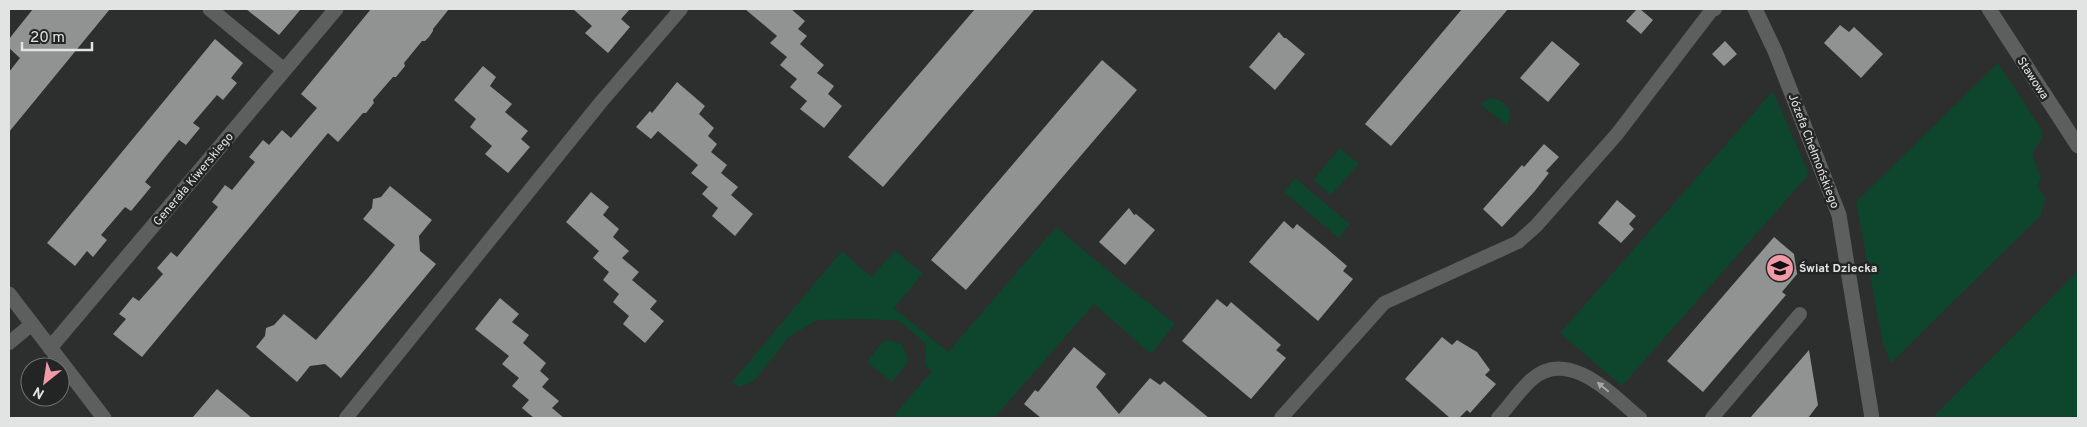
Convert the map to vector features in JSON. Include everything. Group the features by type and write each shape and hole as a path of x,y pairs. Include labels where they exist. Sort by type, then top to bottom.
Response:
{"street":[{"path":"210,9 284,70"},
{"name":"Generała Kiwerskiego","path":"50,348 336,9"},
{"name":"Józefa Chełmońskiego","path":"1755,9 1775,51 1839,215 1872,418"},
{"name":"Stawowa","path":"1989,9 2078,146"},
{"path":"9,294 104,418"}],"lane":[{"path":"346,418 601,102 681,9"},
{"path":"1281,418 1384,303 1518,242 1536,226 1617,134 1714,9"},
{"path":"1712,418 1800,314"},
{"path":"9,343 32,324"},
{"path":"1498,418 1532,379 1540,374 1559,369 1573,370 1597,382 1640,418"}],"green space":[{"path":"1998,63 2043,132 2041,140 2032,154 2041,178 2037,187 2045,197 2041,215 1891,363 1883,343 1856,202"},
{"path":"1773,91 1809,174 1622,386 1560,333"},
{"path":"1491,98 1501,101 1507,107 1510,115 1507,125 1480,104"},
{"path":"1340,148 1359,164 1331,195 1313,180"},
{"path":"1295,178 1350,224 1339,238 1284,192"},
{"path":"1056,227 1175,324 1151,354 1094,304 994,418 892,418 932,371 925,365 926,344 900,321 867,319 817,320 789,337 754,381 740,387 732,382 842,251 871,277 895,251 923,273 894,308 948,352"},
{"path":"2078,271 2078,418 1932,418"},
{"path":"887,340 902,344 908,358 906,365 892,382 867,362 880,345"}],"building":[{"path":"33,9 110,9 9,132 9,72 20,58 9,48 9,39"},
{"path":"246,9 301,9 279,35"},
{"path":"371,9 449,9 429,37 422,41 404,63 405,66 396,77 393,77 373,100 374,103 366,113 363,113 338,142 328,133 142,357 113,334 126,319 119,314 133,297 139,301 163,274 157,268 171,252 177,257 218,207 212,202 225,185 232,190 255,162 249,157 263,140 269,145 282,130 291,138 317,108 301,94"},
{"path":"573,9 630,9 621,19 630,27 608,53 585,33 592,26"},
{"path":"745,9 791,9 805,21 798,29 807,36 800,44 824,65 817,73 834,86 828,94 842,106 824,128 800,109 807,101 790,87 797,79 780,65 787,57 770,43 777,36"},
{"path":"975,9 1035,9 883,187 848,157"},
{"path":"1462,9 1508,9 1391,146 1365,124"},
{"path":"1637,9 1640,9 1653,20 1641,34 1626,21"},
{"path":"1840,25 1849,32 1854,27 1883,54 1861,78 1824,43"},
{"path":"1279,32 1305,54 1275,90 1249,67"},
{"path":"215,39 243,63 231,78 237,83 223,100 217,95 193,123 200,128 186,145 179,140 145,182 151,187 131,211 125,207 101,235 107,240 93,257 87,251 75,266 47,243"},
{"path":"1552,41 1580,64 1548,102 1520,78"},
{"path":"1725,41 1737,54 1724,66 1712,54"},
{"path":"1102,60 1137,90 966,290 931,260"},
{"path":"483,66 496,77 490,86 512,104 505,112 528,131 521,139 530,147 508,173 485,154 492,146 470,127 476,119 454,100"},
{"path":"677,82 705,106 699,114 714,128 708,136 717,144 711,152 727,165 721,173 738,187 731,195 753,214 735,236 712,216 718,208 702,194 708,187 691,173 698,165 658,131 651,139 636,127 650,111 652,113"},
{"path":"1544,144 1559,157 1546,171 1549,173 1534,192 1502,227 1483,209 1522,165 1524,167"},
{"path":"390,186 432,220 419,236 420,251 436,264 341,378 325,364 310,366 297,382 256,347 265,336 266,328 274,325 284,314 316,340 369,277 395,245 363,219 372,208 373,199 381,197"},
{"path":"591,192 609,207 603,215 619,229 613,237 629,251 622,258 639,272 632,280 657,301 650,309 664,321 645,343 623,324 629,316 613,302 619,294 603,280 609,272 593,258 599,251 566,222"},
{"path":"1617,200 1636,216 1629,224 1634,229 1621,243 1598,223"},
{"path":"1129,208 1134,215 1136,214 1155,230 1125,265 1099,242"},
{"path":"1284,221 1293,229 1297,224 1325,247 1347,266 1343,271 1353,279 1318,321 1249,262"},
{"path":"1774,237 1794,254 1797,274 1782,292 1786,295 1703,392 1667,361"},
{"path":"500,298 519,314 512,322 529,335 523,343 546,363 540,371 549,379 542,387 559,401 552,408 564,418 534,418 522,408 529,400 512,386 519,378 502,364 509,356 475,329"},
{"path":"1217,299 1227,307 1231,302 1281,345 1276,350 1286,358 1251,399 1182,341"},
{"path":"1442,337 1452,345 1457,340 1477,352 1490,370 1485,375 1496,384 1470,413 1467,410 1459,418 1450,418 1405,379"},
{"path":"1074,347 1106,374 1096,387 1119,414 1150,378 1160,385 1164,381 1209,418 1041,418 1024,404 1035,390 1038,392"},
{"path":"1809,350 1818,405 1808,418 1750,418"},
{"path":"217,389 252,418 192,418"}],"place":[{"name":"Świat Dziecka","path":"1780,268"}]}
